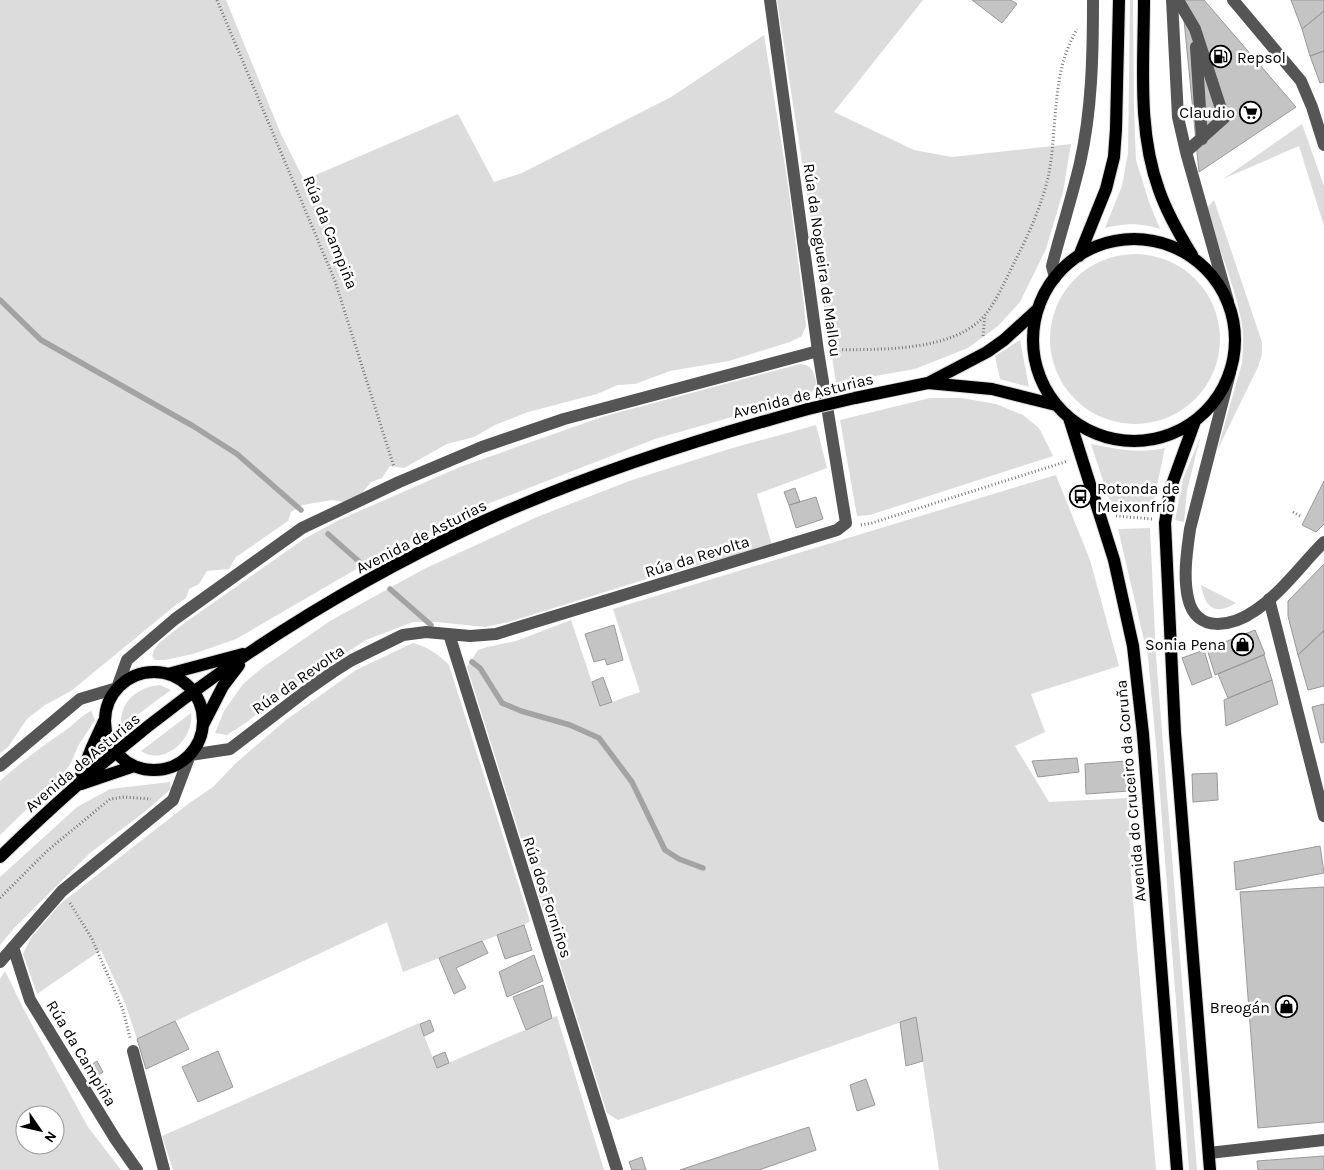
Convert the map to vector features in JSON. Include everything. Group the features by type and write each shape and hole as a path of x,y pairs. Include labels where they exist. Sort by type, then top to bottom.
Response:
{"main road":[{"path":"1079,256 1106,189 1114,156 1119,0"},
{"path":"1144,0 1144,120 1147,142 1164,206 1193,257"},
{"path":"1141,239 1156,241 1180,250 1193,257 1210,273 1228,301 1236,331 1235,356 1222,392 1196,421 1164,438 1131,442 1115,440 1095,434 1069,418 1056,405 1045,389 1036,366 1033,337 1038,309 1045,293 1055,278 1079,256 1102,244 1119,240 1141,239"},
{"name":"Avenida de Asturias","path":"0,857 115,752 194,692 250,652 359,585 484,521 572,485 662,452 724,432 808,409 928,383 987,352 1004,340 1038,309"},
{"name":"Avenida de Asturias","path":"928,383 992,389 1056,405"},
{"name":"Avenida do Cruceiro da Coruña","path":"1069,418 1114,560 1133,646 1143,734 1177,1170"},
{"path":"1196,421 1170,490 1165,523 1175,733 1210,1170"},
{"path":"168,674 250,652"},
{"path":"202,727 223,686 250,652"},
{"path":"77,786 104,722 108,702 117,688 136,675 151,672 168,674 180,679 194,692 203,717 200,739 190,755 174,766 158,770 134,766 115,752 106,733 104,722"},
{"path":"77,786 134,766"}],"street":[{"name":"Rúa da Nogueira de Mallou","path":"770,0 818,351 846,523"},
{"path":"1055,278 1052,266 1080,162 1086,129 1091,81 1093,0"},
{"path":"1172,0 1178,117 1228,301"},
{"path":"1178,0 1195,29 1224,118 1186,152"},
{"path":"1235,1 1301,82 1324,144"},
{"path":"1195,29 1202,139"},
{"path":"0,766 80,699 117,688 128,660 175,619 302,528 399,482 482,447 564,419 818,351"},
{"path":"1230,374 1190,529 1186,563 1188,599 1191,607 1198,616 1208,623 1219,625 1241,618 1269,599 1324,542"},
{"name":"Rúa da Revolta","path":"190,755 230,749 333,672 352,660 403,636 426,632 470,636 496,634 837,530 846,523"},
{"path":"1269,599 1324,816"},
{"name":"Rúa dos Forniños","path":"448,634 617,1170"},
{"path":"1,960 62,891 173,800 190,755"},
{"name":"Rúa da Campiña","path":"13,947 30,1000 116,1140 137,1170"},
{"name":"Rúa da Campiña","path":"133,1051 164,1170"},
{"path":"1209,1153 1324,1140"}],"path":[{"name":"Rúa da Campiña","path":"217,0 335,281 399,482"},
{"path":"818,351 900,347 934,342 956,335 973,326 985,315 997,297 1020,250 1041,200 1048,174 1061,70 1067,50 1080,21"},
{"path":"983,344 985,315"},
{"path":"846,523 862,525 872,523 1054,466 1080,456"},
{"path":"1293,512 1302,516"},
{"path":"1112,516 1152,519"},
{"path":"0,898 47,851 110,799 124,797 152,799 165,806"},
{"path":"62,891 92,939 122,1010 133,1051"}],"shaded area":[{"path":"0,0 226,0 281,134 304,180 458,114 494,182 522,173 671,97 764,35 787,178 804,306 806,326 802,336 790,342 729,361 670,371 635,384 618,385 597,394 528,412 495,425 474,437 447,444 404,468 390,466 382,478 371,482 362,493 344,502 332,500 303,505 291,512 288,521 236,557 229,569 207,571 199,584 189,589 186,598 71,691 45,705 27,719 8,747 0,753"},
{"path":"777,0 923,0 834,112 914,150 952,157 1071,144 1063,192 1046,249 1020,302 998,326 968,348 915,369 836,383"},
{"path":"1130,0 1133,0 1136,160 1149,202 1160,229 1133,224 1105,228 1122,186 1128,153"},
{"path":"1302,124 1324,186 1324,226 1299,146 1223,179"},
{"path":"1214,200 1262,342 1262,354 1258,367 1217,451 1242,363 1243,338 1242,324 1235,295 1206,209"},
{"path":"1135,254 1160,258 1175,264 1189,273 1201,285 1210,299 1216,314 1220,339 1216,364 1210,379 1201,393 1189,405 1175,414 1160,420 1135,424 1110,420 1095,414 1081,405 1069,393 1060,379 1054,364 1050,339 1054,314 1060,299 1069,285 1081,273 1095,264 1110,258"},
{"path":"1020,340 1029,387 1000,379 995,356"},
{"path":"800,364 811,368 817,385 813,391 802,397 655,439 482,506 384,553 236,639 193,654 165,660 155,660 152,656 158,644 183,624 304,539 339,520 460,467 605,416"},
{"path":"930,398 962,398 996,404 1023,415 1039,428 1053,456 870,515 857,516 840,420"},
{"path":"816,425 827,468 757,494 772,545 640,581 509,622 485,627 436,622 413,622 366,640 281,695 227,735 215,733 224,711 243,684 262,668 330,621 424,569 537,517 629,481 729,449"},
{"path":"1200,438 1187,491 1184,522 1175,520 1183,479"},
{"path":"1091,444 1137,451 1165,448 1152,509 1111,505"},
{"path":"1056,475 1090,560 1119,666 1031,694 1045,732 1015,746 1049,802 1128,798 1131,876 1156,1170 939,1170 916,1017 618,1120 607,1113 467,667 478,650 516,641 571,620 600,706 640,692 613,609"},
{"path":"1150,528 1156,656 1197,1170 1189,1170 1148,657 1118,529"},
{"path":"1201,585 1236,603 1222,609 1212,608 1205,599"},
{"path":"413,643 432,651 449,665 530,921 403,972 387,922 137,1039 125,1003 101,950 37,994 23,954 31,938 60,904 188,804 213,787 236,763 286,720 356,670"},
{"path":"160,685 171,690 121,727 123,710 131,697 144,689"},
{"path":"91,711 95,720 78,746 71,763 62,775 0,835 0,781 31,755"},
{"path":"191,713 188,732 176,747 168,753 159,755 150,755 141,751"},
{"path":"170,782 171,789 147,810 90,853 14,928 0,945 0,877 77,807 110,789"},
{"path":"5,971 88,1127 121,1170 0,1170 0,979"},
{"path":"557,1016 604,1170 173,1170 162,1136 419,1023 437,1068"}],"building":[{"path":"972,0 1011,0 1017,4 1002,23"},
{"name":"Repsol","path":"1182,0 1204,0 1296,107 1199,172"},
{"path":"1291,0 1324,0 1324,11 1302,29"},
{"path":"1324,11 1324,51 1310,56 1302,29"},
{"path":"1324,51 1324,82 1320,83 1310,56"},
{"path":"1324,481 1324,524 1316,532 1302,525"},
{"path":"795,488 800,502 789,505 784,492"},
{"path":"816,497 823,519 796,528 789,505"},
{"path":"1324,564 1324,630 1298,655 1288,616 1288,601"},
{"path":"614,625 623,660 607,665 605,659 594,662 585,634"},
{"path":"1255,630 1265,654 1215,675 1207,649"},
{"path":"1324,631 1324,686 1308,690 1298,655"},
{"path":"1204,650 1212,677 1192,685 1182,658"},
{"path":"1264,655 1272,680 1228,698 1218,674"},
{"path":"603,677 612,702 600,706 592,682"},
{"path":"1272,680 1278,704 1226,726 1224,700"},
{"path":"1324,704 1324,742 1321,743 1312,707"},
{"path":"1077,758 1079,772 1038,777 1032,761"},
{"path":"1127,761 1129,791 1086,794 1085,764"},
{"path":"1217,773 1218,800 1193,802 1192,774"},
{"path":"1320,846 1324,873 1236,890 1234,862"},
{"name":"Breogán","path":"1324,887 1324,1122 1258,1128 1240,892"},
{"path":"524,925 532,950 505,959 497,935"},
{"path":"482,941 488,953 456,968 466,988 454,994 439,958"},
{"path":"534,955 543,981 507,997 499,972"},
{"path":"543,985 552,1018 526,1030 513,997"},
{"path":"916,1017 923,1061 906,1066 900,1022"},
{"path":"430,1020 434,1031 424,1036 420,1024"},
{"path":"175,1021 189,1049 146,1069 137,1039"},
{"path":"218,1051 233,1087 198,1102 182,1067"},
{"path":"445,1052 449,1063 437,1068 433,1057"},
{"path":"97,1061 103,1072 91,1080 85,1069"},
{"path":"866,1079 875,1105 857,1111 850,1085"},
{"path":"809,1127 816,1150 759,1170 680,1170"},
{"path":"1324,1156 1324,1170 1258,1170 1257,1161"},
{"path":"642,1157 646,1170 632,1170 629,1162"}],"waterway":[{"path":"0,300 41,340 193,426 237,454 301,510"},
{"path":"328,534 363,565"},
{"path":"390,589 431,625"},
{"path":"472,662 480,668 502,703 521,711 570,725 599,738 632,782 665,850 679,859 703,868"}],"place":[{"name":"Repsol","path":"1221,57"},
{"name":"Claudio","path":"1251,112"},
{"name":"Rotonda de Meixonfrío","path":"1081,497"},
{"name":"Sonia Pena","path":"1242,644"},
{"name":"Breogán","path":"1286,1007"}]}
